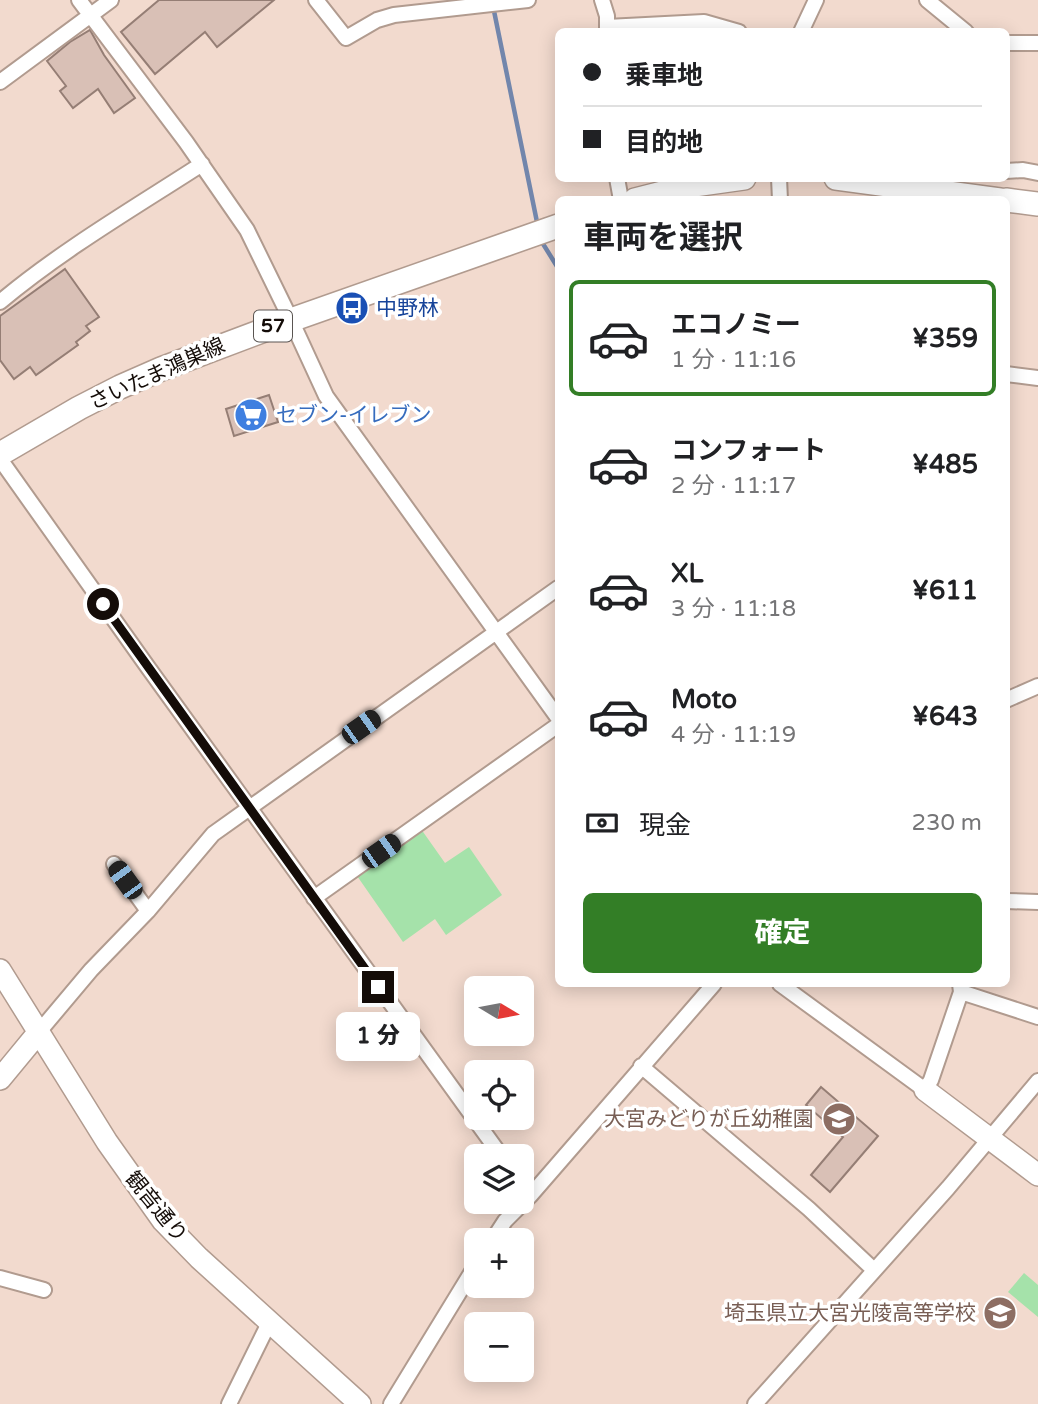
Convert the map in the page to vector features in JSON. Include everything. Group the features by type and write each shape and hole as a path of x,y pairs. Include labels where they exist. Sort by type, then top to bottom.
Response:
{"main road":[{"path":"651,196 715,182"},
{"path":"868,182 971,196"},
{"path":"1010,200 1038,204"},
{"name":"さいたま鴻巣線","path":"0,456 120,387 209,350 555,227"}],"street":[{"path":"79,0 202,164 247,230 326,396 555,714"},
{"path":"0,82 111,0"},
{"path":"316,0 346,38 377,20 394,15 453,4 528,0"},
{"path":"602,0 607,28"},
{"path":"803,28 816,0"},
{"path":"927,0 961,28"},
{"path":"621,28 704,22 725,28"},
{"path":"1010,43 1038,43"},
{"path":"0,302 20,285 202,164"},
{"path":"1010,171 1038,173"},
{"path":"1010,374 1038,378"},
{"path":"0,456 493,1144"},
{"path":"0,1079 91,970 148,911 213,834 555,590"},
{"path":"1010,698 1038,686"},
{"path":"314,898 555,727"},
{"path":"114,864 148,911"},
{"path":"1010,901 1038,902"},
{"name":"観音通り","path":"0,970 107,1142 163,1221 199,1258 360,1404"},
{"path":"534,1181 711,987"},
{"path":"784,987 1038,1175"},
{"path":"925,1090 931,1080 960,988 1038,1017"},
{"path":"641,1066 809,1209 874,1270"},
{"path":"755,1404 1038,1081"},
{"path":"0,1278 44,1290"},
{"path":"391,1404 464,1285"},
{"path":"229,1404 270,1321"}],"green space":[{"path":"421,829 445,863 469,847 502,895 446,935 435,919 403,942 355,873"},
{"path":"1024,1273 1038,1285 1038,1317 1008,1292"}],"building":[{"path":"159,0 274,0 217,47 205,32 155,74 121,32"},
{"path":"90,30 104,55 135,98 114,113 98,89 73,108 60,91 66,86 47,61"},
{"path":"65,269 99,317 86,326 90,331 76,342 78,345 36,375 30,367 14,379 0,360 0,316"},
{"path":"269,395 278,422 234,436 226,409"},
{"path":"821,1087 878,1136 830,1192 811,1175 843,1137 806,1105"}],"waterway":[{"path":"493,6 538,227"},
{"path":"540,239 555,263"}],"place":[{"name":"中野林","path":"352,308"},
{"name":"セブン-イレブン","path":"251,415"},
{"name":"大宮みどりが丘幼稚園","path":"839,1119"},
{"name":"埼玉県立大宮光陵高等学校","path":"1000,1313"}],"route":[{"path":"103,604 378,987"}]}
